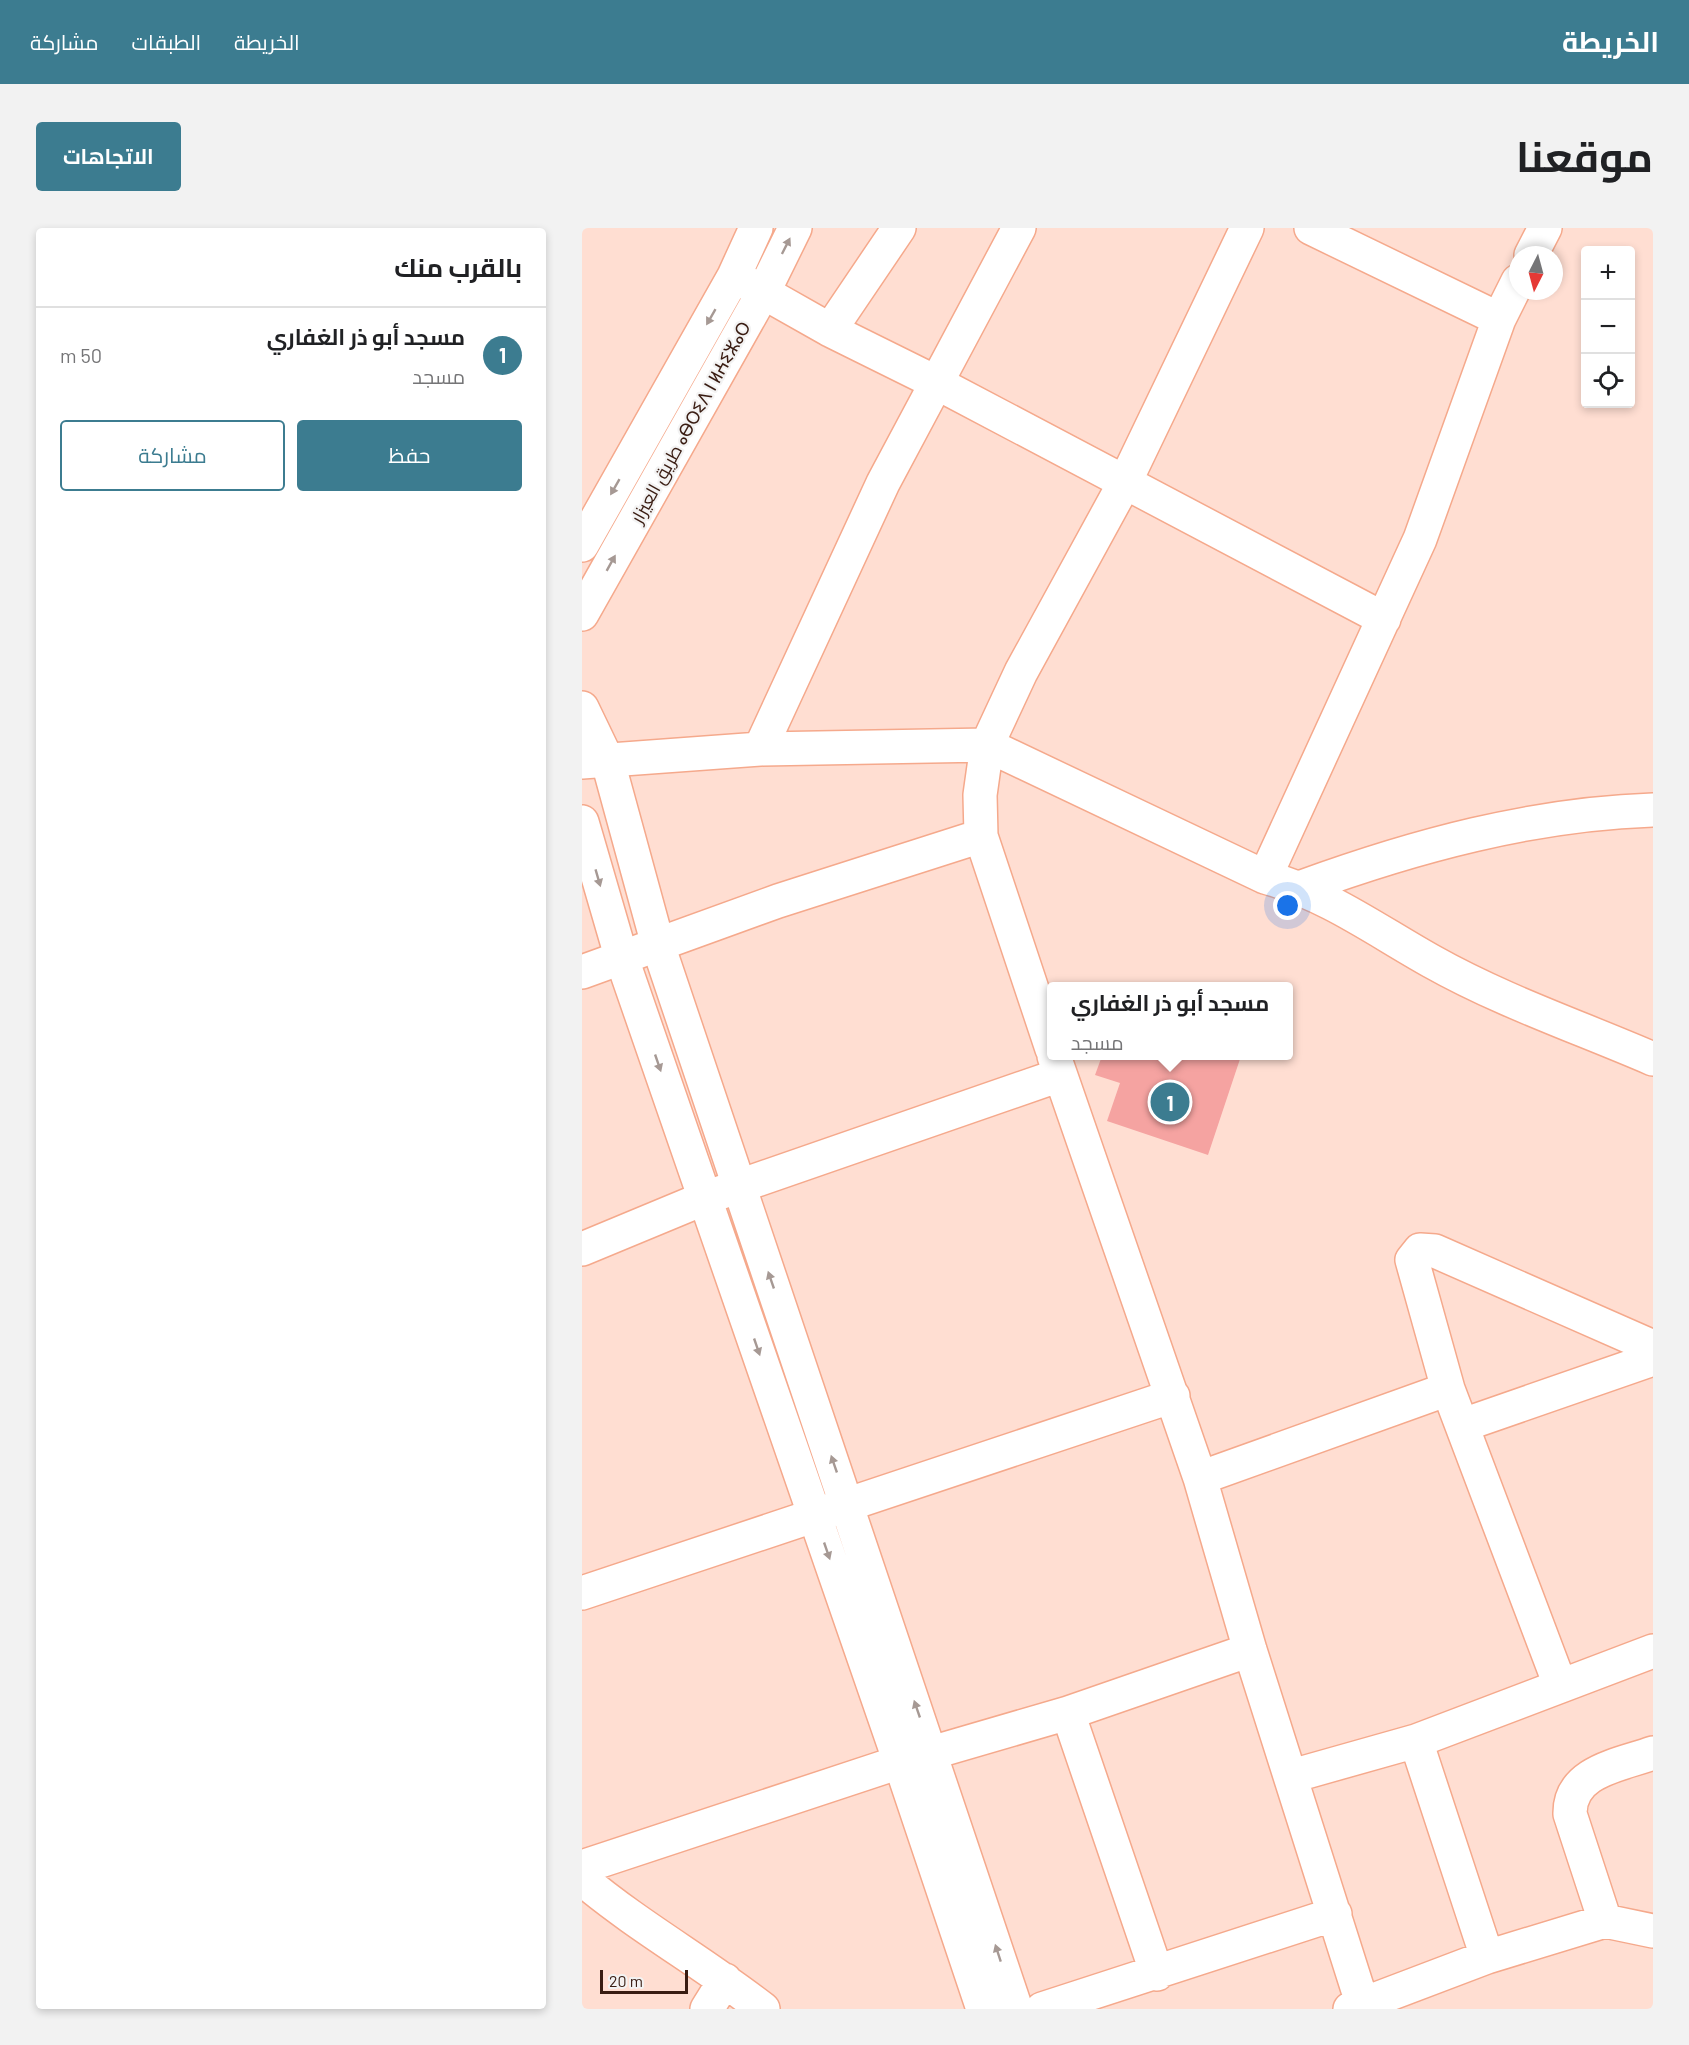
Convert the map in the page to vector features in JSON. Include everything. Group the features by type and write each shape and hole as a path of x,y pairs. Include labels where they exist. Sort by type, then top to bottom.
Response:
{"street":[{"name":"طريق العيزار ⴰⴱⵔⵉⴷ ⵏ ⵍⵄⵉⵣⴰⵔ","path":"582,545 734,276 756,228"},
{"name":"طريق العيزار ⴰⴱⵔⵉⴷ ⵏ ⵍⵄⵉⵣⴰⵔ","path":"582,614 764,291 795,228"},
{"path":"830,330 899,228"},
{"path":"760,749 878,494 1019,228"},
{"path":"1047,1036 981,836 980,795 987,745 1022,672 1125,482 1247,228"},
{"path":"1311,228 1499,319"},
{"path":"1536,246 1545,228"},
{"path":"734,276 830,330 937,382 1384,619"},
{"path":"1265,877 1420,539 1499,319 1509,299"},
{"path":"582,708 595,762 848,1504 1016,2009"},
{"path":"595,762 760,749 987,745 1265,877 1302,887 1348,911 1431,961 1505,999 1653,1059"},
{"path":"1302,887 1398,853 1502,827 1562,818 1653,810"},
{"path":"582,822 621,956 900,1762 983,2009"},
{"path":"582,972 621,956 778,902 981,836"},
{"path":"582,1249 1055,1060 1200,1478 1250,1650 1335,1914 1359,2007 1487,1957 1605,1921 1653,1931"},
{"path":"1560,1685 1448,1389 1412,1267 1412,1260 1420,1250 1435,1251 1653,1347"},
{"path":"1463,1425 1653,1359"},
{"path":"1200,1478 1448,1389"},
{"path":"582,1593 1173,1396"},
{"path":"582,1867 900,1762 1068,1713 1250,1650"},
{"path":"1292,1776 1416,1741 1653,1651"},
{"path":"1068,1713 1157,1974"},
{"path":"1416,1741 1487,1957"},
{"path":"1605,1921 1570,1814 1570,1802 1573,1792 1588,1776 1653,1753"},
{"path":"582,1879 622,1911 725,1980 763,2009"},
{"path":"1042,2009 1157,1974 1335,1914"},
{"path":"707,2009 725,1980"}],"building":[{"path":"1101,1060 1240,1060 1208,1155 1107,1121 1120,1083 1095,1075"}],"place":[{"name":"مسجد أبو ذر الغفاري","path":"1170,1102"}]}
